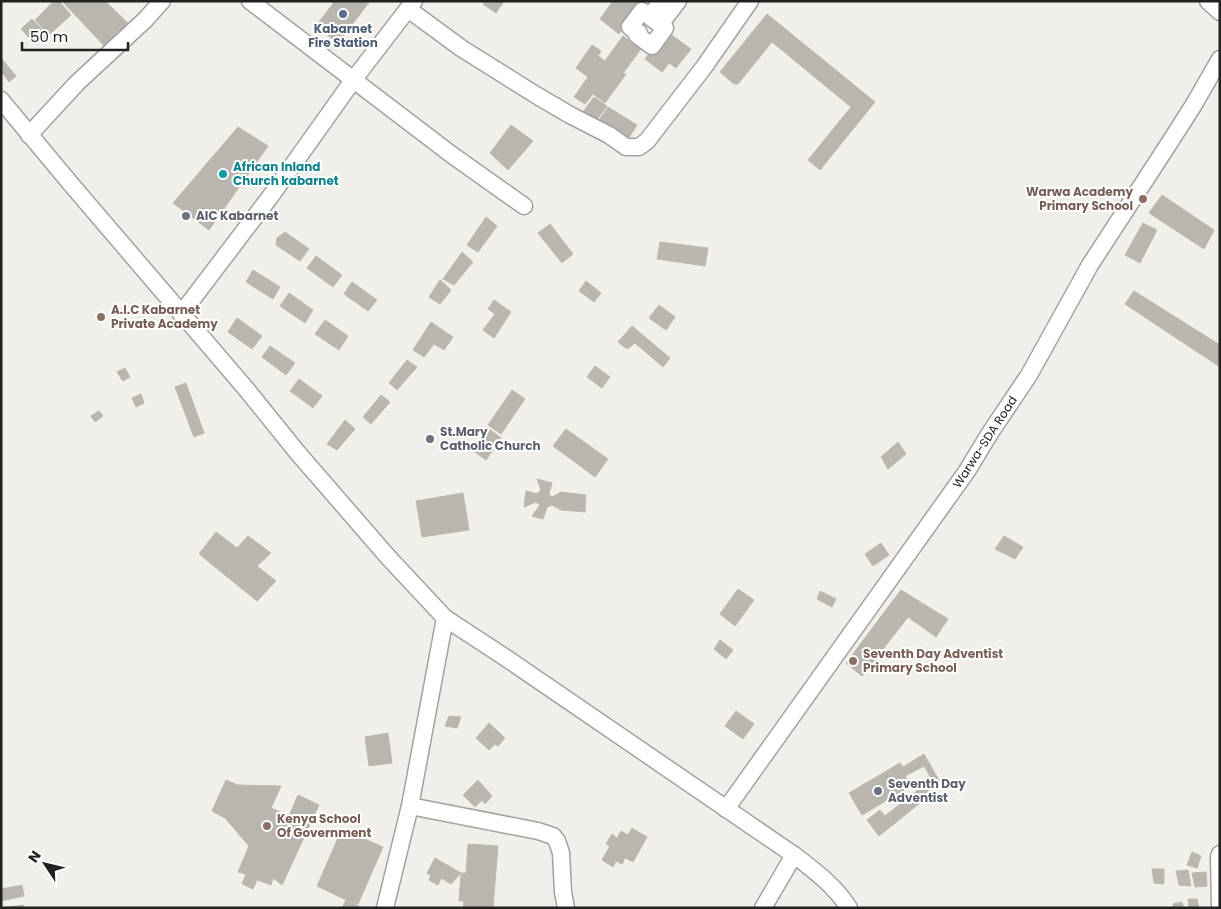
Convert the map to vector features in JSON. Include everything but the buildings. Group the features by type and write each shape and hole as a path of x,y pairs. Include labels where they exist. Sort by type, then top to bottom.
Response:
{"street":[{"path":"29,135 77,83 145,20 162,1"},
{"path":"250,1 452,155 524,206"},
{"path":"661,1 652,14 662,22 678,1"},
{"path":"181,314 270,198 354,79 411,5 460,48 570,115 631,148 639,147 647,140 704,67 750,1"},
{"path":"1208,1 1220,12"},
{"name":"Warwa-SDA Road","path":"726,809 967,471 1029,375 1090,265 1178,130 1220,59"},
{"path":"1,100 375,542 445,618 794,856 823,878 842,896 849,908"},
{"path":"385,908 410,806 445,618"},
{"path":"410,806 538,831 552,836 557,840 560,853 566,908"},
{"path":"1220,854 1220,906"},
{"path":"763,908 794,856"}],"place":[{"name":"Kabarnet Fire Station","path":"343,14"},
{"name":"African Inland Church kabarnet","path":"223,174"},
{"name":"Warwa Academy Primary School","path":"1143,199"},
{"name":"AIC Kabarnet","path":"186,216"},
{"name":"A.I.C Kabarnet Private Academy","path":"101,317"},
{"name":"St.Mary Catholic Church","path":"430,439"},
{"name":"Seventh Day Adventist Primary School","path":"853,661"},
{"name":"Seventh Day Adventist","path":"878,791"},
{"name":"Kenya School Of Government","path":"267,826"}]}
